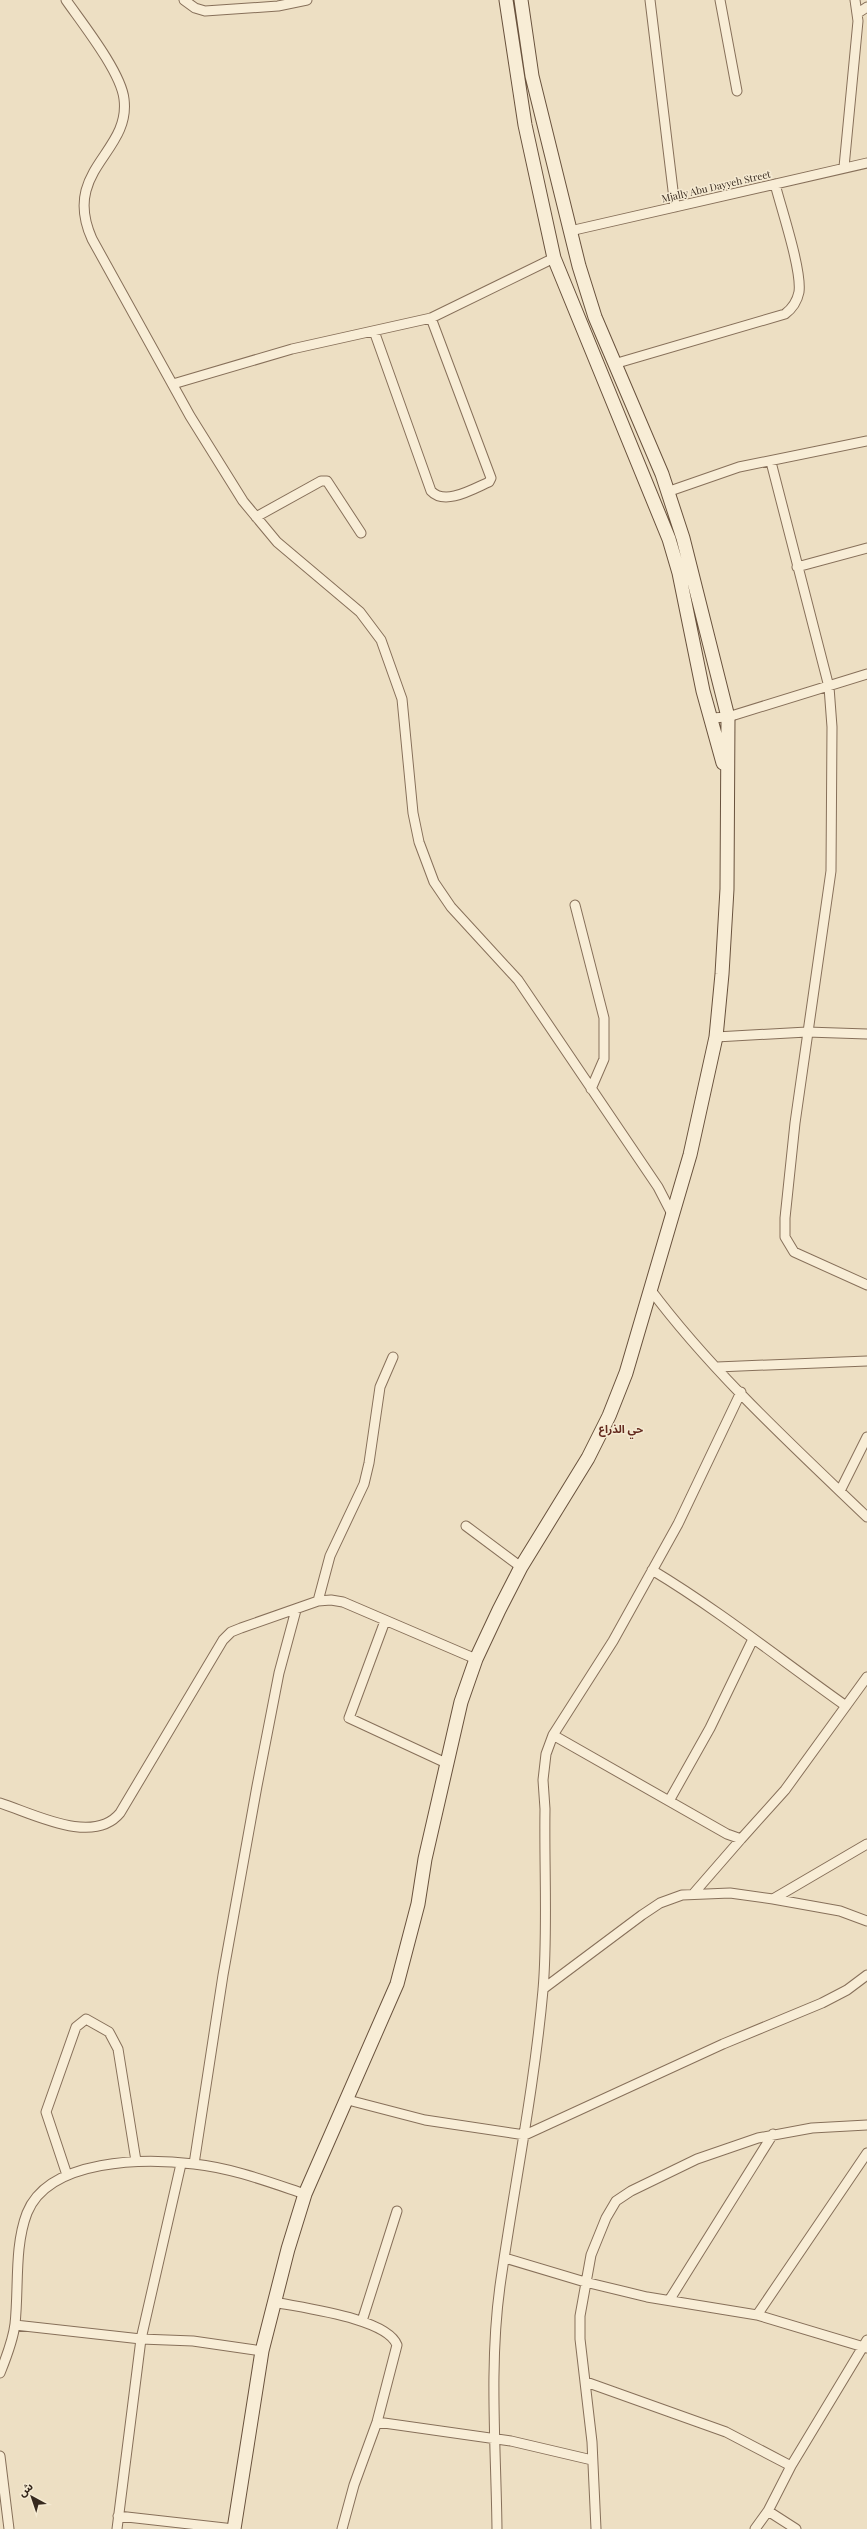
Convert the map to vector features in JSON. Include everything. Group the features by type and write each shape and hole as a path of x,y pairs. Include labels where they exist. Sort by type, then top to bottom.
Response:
{"main road":[{"path":"506,0 527,132 554,258 669,540 679,573 711,718 726,776"},
{"path":"234,2529 262,2351 274,2302 305,2194 348,2100 386,2011 408,1948 446,1763 461,1702 476,1659 521,1567 588,1458 608,1416 638,1338 650,1290 673,1216 703,1103 716,1037 722,974 727,889 728,805 726,776 728,717 683,538 662,474 614,364 595,316 570,231 540,114 521,0"},
{"path":"512,42 527,39"}],"street":[{"path":"66,0 114,72 124,98 123,117 118,132 88,183 83,204 87,227 173,384 227,478 256,518 277,542 360,612 380,640 402,699 412,813 419,842 434,882 451,907 518,980 654,1181 673,1216"},
{"path":"184,0 195,8 205,11 256,4 307,0"},
{"path":"650,0 675,206"},
{"path":"720,0 737,91"},
{"path":"844,167 858,13 855,0"},
{"path":"858,13 867,7"},
{"name":"Mjally Abu Dayyeh Street","path":"570,231 844,167 867,163"},
{"path":"614,364 785,314 793,308 799,290 798,274 775,184"},
{"path":"173,384 292,349 431,318 554,258"},
{"path":"374,331 431,491 438,497 444,498 464,493 489,482 491,478 431,318"},
{"path":"667,492 721,472 867,441"},
{"path":"771,462 829,687 832,727 831,871 807,1032 785,1218 785,1237 794,1252 867,1285"},
{"path":"256,518 321,481 327,481 361,533"},
{"path":"797,567 867,548"},
{"path":"711,718 728,717 867,674"},
{"path":"575,904 604,1018 604,1059 591,1089"},
{"path":"716,1037 807,1032 867,1034"},
{"path":"650,1290 717,1367 840,1492 867,1517"},
{"path":"318,1601 330,1556 364,1484 369,1463 380,1387 393,1357"},
{"path":"717,1367 867,1361"},
{"path":"498,2529 493,2439 496,2332 500,2286 526,2135 543,1989 545,1808 543,1780 546,1754 553,1735 613,1641 678,1524 741,1392"},
{"path":"840,1492 867,1436"},
{"path":"466,1526 521,1567"},
{"path":"652,1570 718,1611 846,1706"},
{"path":"0,1803 73,1827 103,1826 113,1821 120,1813 223,1640 231,1632 318,1601 343,1602 476,1659"},
{"path":"194,2164 223,1975 257,1786 279,1673 296,1610"},
{"path":"385,1621 350,1718 446,1763"},
{"path":"669,1801 710,1728 753,1638"},
{"path":"694,1893 785,1790 867,1677"},
{"path":"553,1735 669,1801 741,1839"},
{"path":"773,1899 867,1844"},
{"path":"543,1989 660,1903 676,1896 694,1893 730,1893 840,1911 867,1921"},
{"path":"348,2100 425,2120 526,2135 723,2044 822,2003 847,1990 867,1975"},
{"path":"67,2175 46,2112 76,2027 86,2019 109,2032 118,2049 136,2161"},
{"path":"596,2529 586,2382 580,2339 580,2316 585,2282 598,2234 616,2201 631,2191 697,2159 773,2134 812,2128 867,2125"},
{"path":"670,2299 773,2134"},
{"path":"757,2315 867,2152"},
{"path":"0,2373 15,2325 22,2235 27,2213 38,2196 67,2175 113,2164 136,2161 194,2164 268,2181 305,2194"},
{"path":"117,2529 141,2339 181,2164"},
{"path":"362,2321 397,2211"},
{"path":"505,2258 585,2282 648,2296 757,2315 865,2345 791,2466 768,2511 755,2529"},
{"path":"274,2302 362,2321 386,2331 397,2345 377,2422 354,2485 342,2529"},
{"path":"15,2325 141,2339 193,2341 262,2351"},
{"path":"586,2382 726,2432 791,2466"},
{"path":"377,2422 493,2439 592,2460"},
{"path":"0,2456 9,2529"},
{"path":"768,2511 796,2529"},
{"path":"118,2516 234,2529"}],"district":[{"name":"حي الذراع","path":"621,1429"}]}
